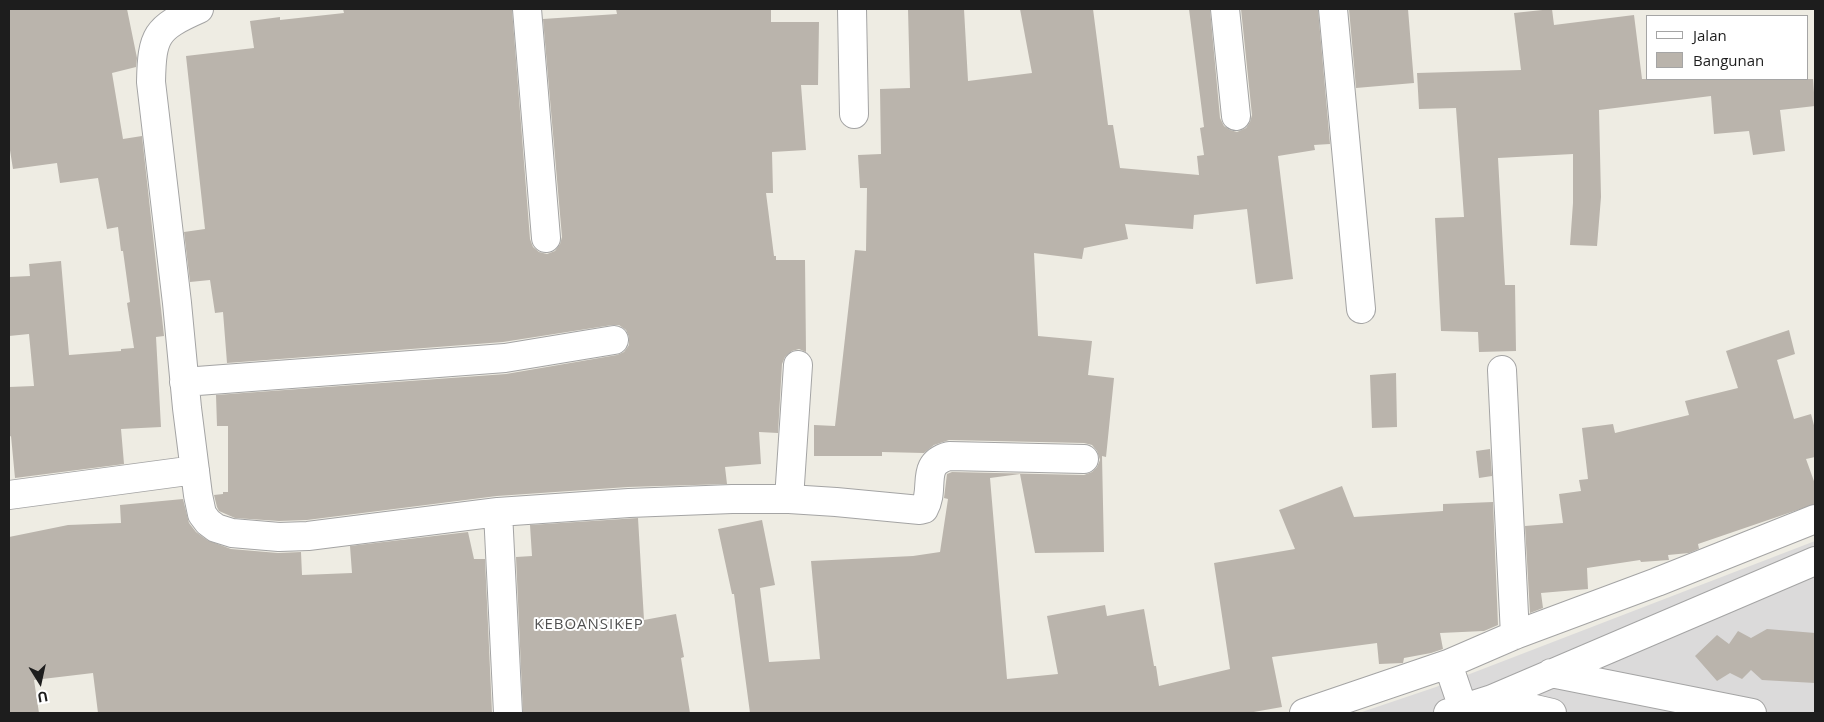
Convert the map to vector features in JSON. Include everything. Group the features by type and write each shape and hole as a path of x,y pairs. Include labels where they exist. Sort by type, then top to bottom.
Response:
{"street":[{"path":"199,9 178,18 158,20 151,55 150,82 195,470 202,514 216,528 254,536 308,536 498,512 629,503 732,499 836,502 920,510 924,508 927,501 932,468 942,458 949,456 1084,459"},
{"path":"527,9 546,238"},
{"path":"852,9 854,114"},
{"path":"1225,9 1236,116"},
{"path":"1333,9 1361,309"},
{"path":"184,382 505,358 614,340"},
{"path":"789,500 798,365"},
{"path":"1502,370 1514,635"},
{"path":"9,495 195,470"},
{"path":"498,512 508,713"},
{"path":"1304,713 1448,664 1514,635 1657,582 1815,519"},
{"path":"1448,664 1458,712 1815,561"},
{"path":"1551,673 1752,713"},
{"path":"1492,699 1552,713"}],"shaded area":[{"path":"1815,541 1815,713 1359,713 1436,687"}],"building":[{"path":"9,9 127,9 137,58 136,67 112,73 123,139 142,136 164,336 156,337 161,427 121,429 124,464 15,478 11,436 9,437 9,387 34,386 29,334 9,336 9,277 30,276 29,264 61,261 69,355 121,351 121,349 134,348 127,303 130,302 118,227 107,229 98,178 60,183 57,163 13,169 9,144"},
{"path":"343,9 512,9 530,239 533,247 539,252 547,254 555,251 562,237 543,19 617,14 616,9 771,9 771,22 819,22 818,85 801,85 806,150 772,152 773,193 766,193 776,260 805,260 806,352 799,349 792,351 785,357 782,364 778,433 759,432 761,464 725,467 727,484 628,487 497,496 307,520 279,521 235,518 219,511 214,495 228,492 228,426 217,426 216,395 506,374 617,355 624,352 629,345 629,337 626,330 619,325 612,325 503,342 227,363 223,312 215,313 210,280 190,282 184,232 205,229 186,56 254,48 250,21 280,17 280,20 344,13"},
{"path":"908,9 964,9 968,81 1032,73 1020,9 1093,9 1108,125 1113,125 1120,168 1199,175 1197,156 1204,155 1200,128 1204,127 1189,9 1210,9 1220,118 1224,126 1237,132 1246,128 1252,115 1241,9 1318,9 1330,144 1314,145 1315,150 1278,156 1293,279 1256,284 1247,209 1194,215 1193,229 1125,224 1128,239 1084,248 1082,259 1034,253 1038,336 1092,341 1088,375 1114,378 1106,457 1102,456 1104,552 1035,553 1020,474 990,478 1007,679 1058,674 1047,616 1105,605 1107,616 1144,609 1159,686 1230,669 1214,563 1295,549 1279,510 1342,486 1354,517 1443,511 1443,504 1493,502 1498,625 1484,631 1440,633 1443,649 1404,658 1403,663 1379,664 1377,643 1272,657 1282,707 1248,713 750,713 734,594 732,594 718,529 762,520 775,585 760,588 769,662 820,659 811,561 913,556 940,552 948,499 944,498 947,474 952,472 1084,475 1092,472 1100,460 1097,451 1092,445 1084,443 949,440 934,445 924,453 882,452 882,456 814,456 814,425 835,426 855,250 866,251 867,188 860,188 858,155 881,154 880,89 910,88"},
{"path":"1349,9 1408,9 1414,83 1356,88"},
{"path":"1552,9 1554,25 1634,15 1642,79 1813,79 1815,106 1780,110 1785,151 1753,155 1749,131 1714,134 1711,96 1599,110 1601,197 1597,246 1570,245 1573,203 1573,154 1498,158 1505,285 1515,285 1516,351 1479,352 1478,332 1441,331 1435,218 1464,217 1456,108 1419,109 1417,73 1521,70 1514,13"},
{"path":"1789,330 1795,354 1777,360 1794,419 1811,414 1815,429 1815,457 1806,459 1815,484 1815,504 1698,544 1699,549 1689,553 1668,555 1669,560 1641,562 1640,560 1587,568 1588,589 1541,593 1543,608 1530,613 1525,526 1563,523 1559,494 1581,491 1579,480 1588,479 1582,428 1613,424 1615,433 1689,415 1685,401 1738,388 1726,351"},
{"path":"1396,373 1397,427 1372,428 1370,375"},
{"path":"1490,449 1492,476 1479,478 1476,451"},
{"path":"183,499 189,523 196,532 207,540 231,549 278,553 301,552 302,575 352,573 350,546 468,532 474,559 485,559 492,713 98,713 93,673 34,680 39,713 9,713 9,537 68,525 121,523 120,505"},
{"path":"638,518 644,620 676,614 684,657 681,658 690,713 523,713 516,557 532,556 530,525"},
{"path":"1767,629 1815,633 1815,683 1762,680 1751,670 1742,679 1730,673 1717,681 1695,656 1717,635 1729,644 1738,631 1751,638"}],"district":[{"name":"KEBOANSIKEP","path":"589,625"}]}
